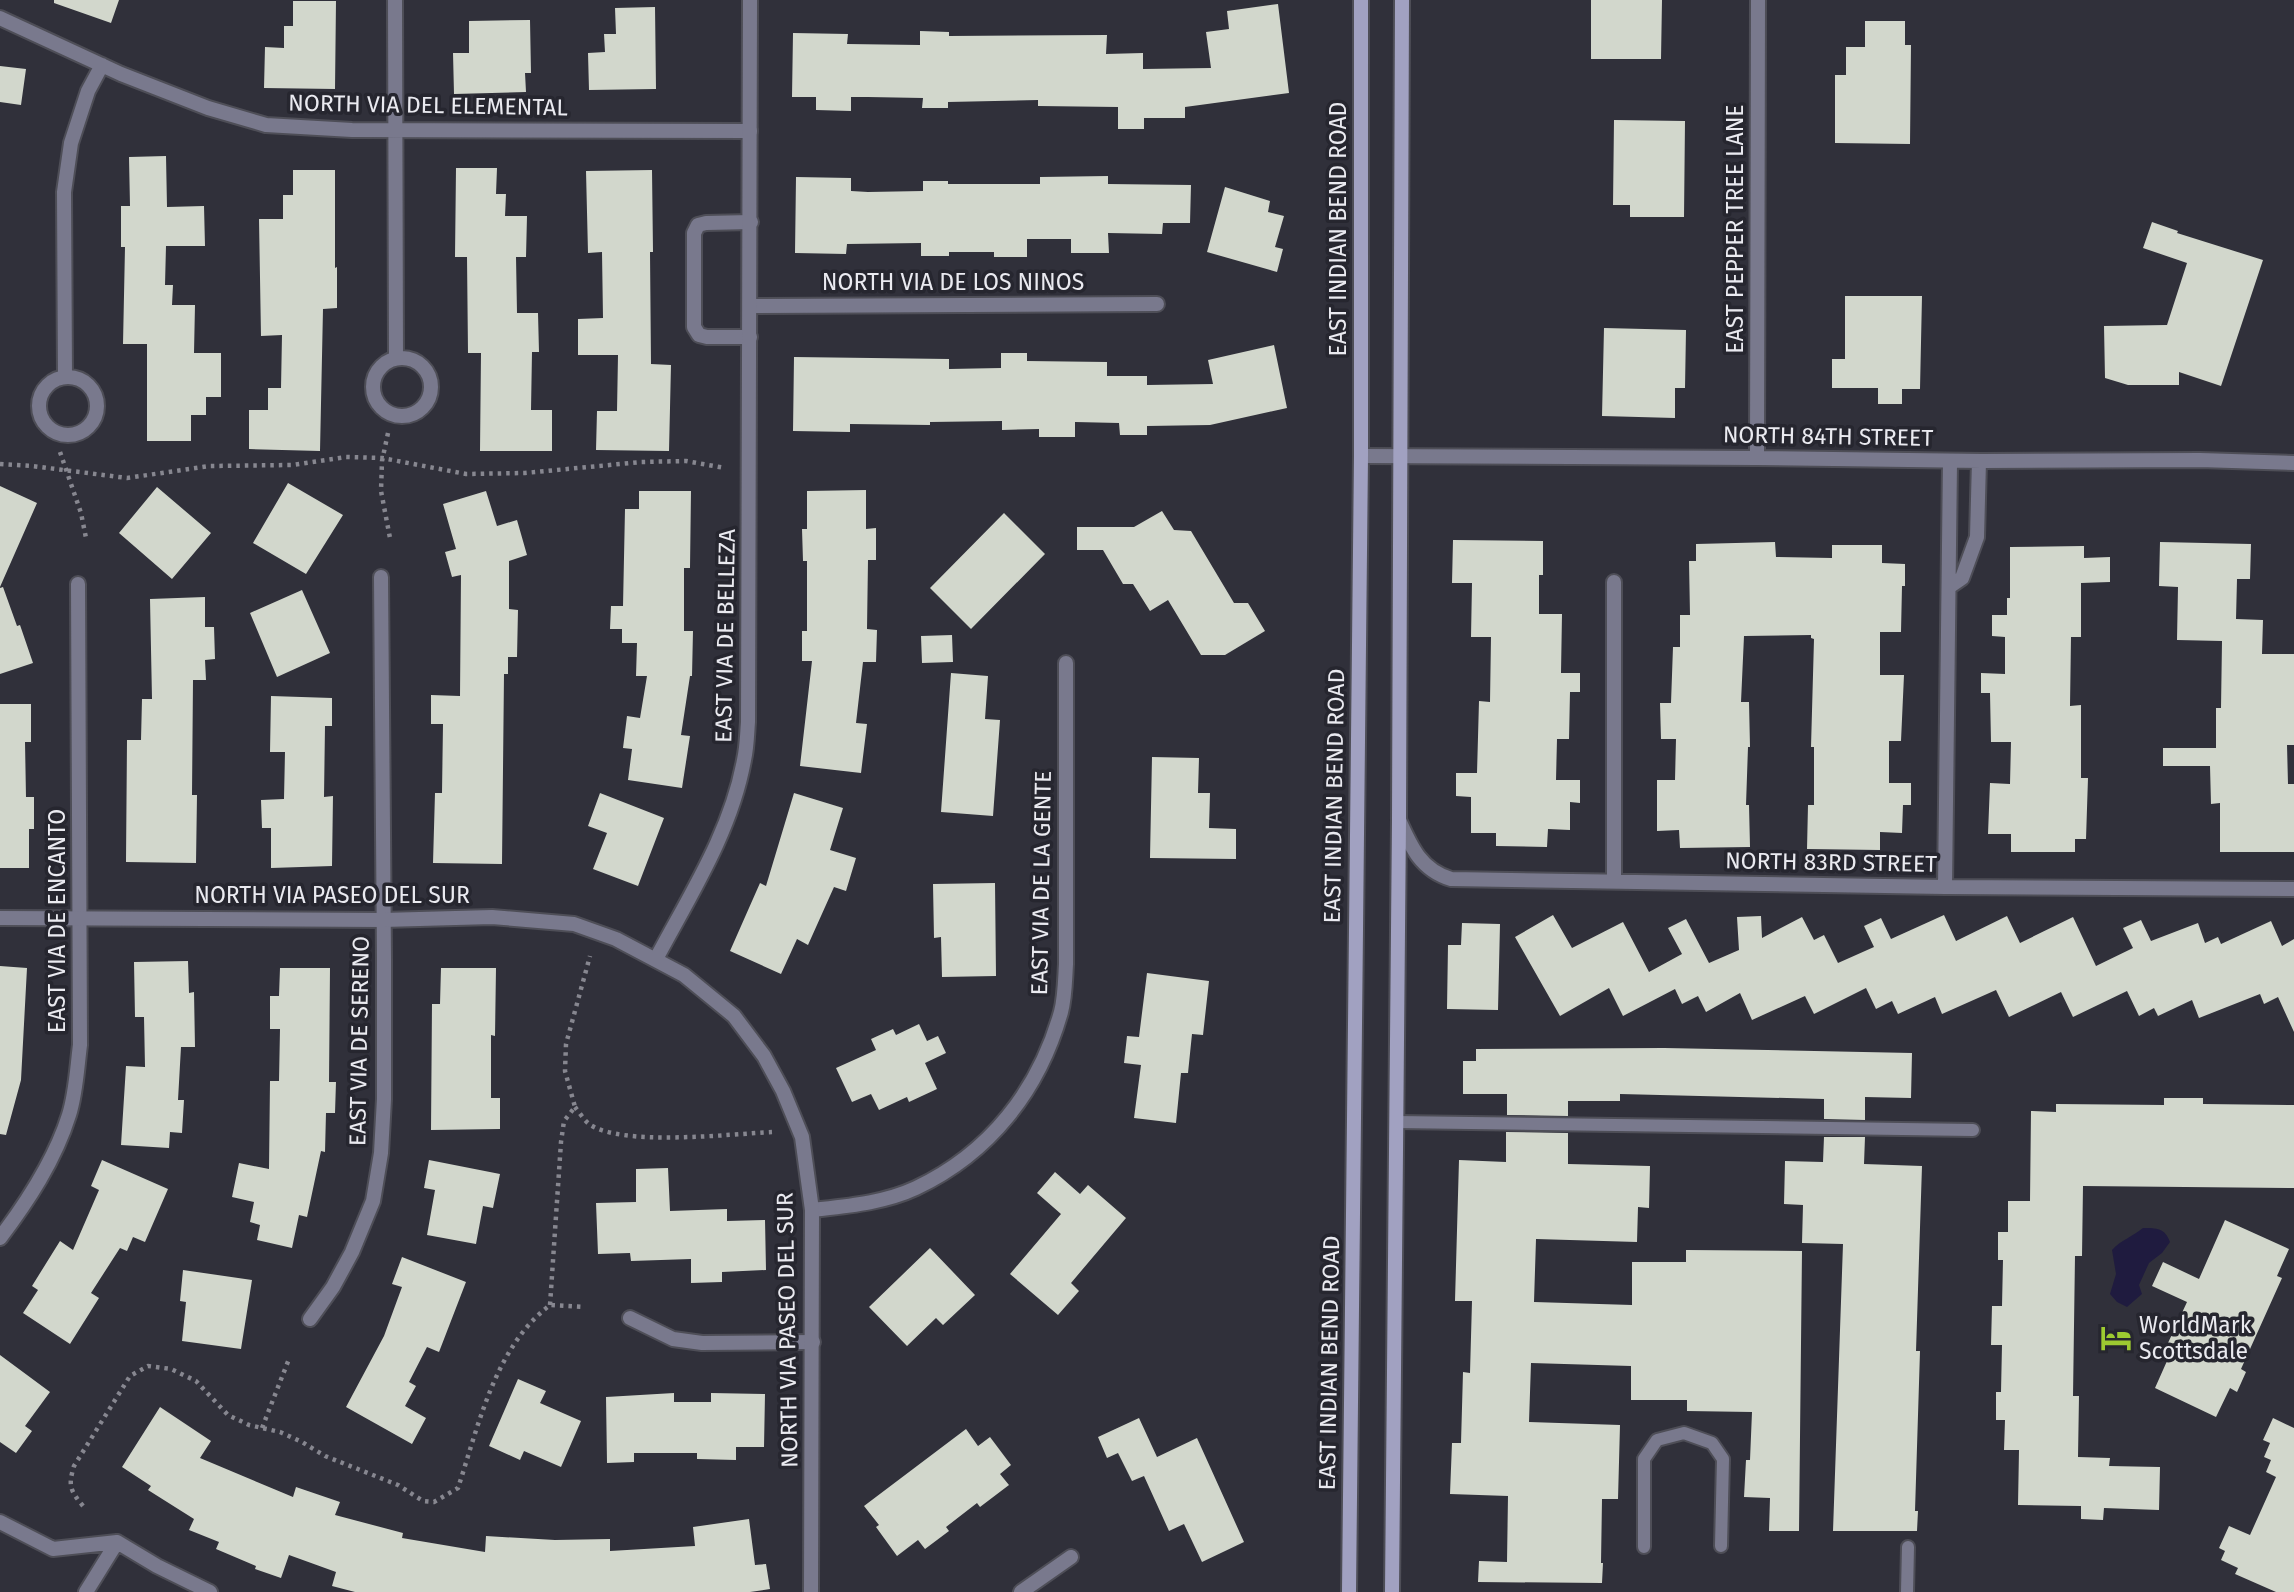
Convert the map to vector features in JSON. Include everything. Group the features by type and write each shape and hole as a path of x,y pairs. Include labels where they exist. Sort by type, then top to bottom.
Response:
{"main road":[{"name":"EAST INDIAN BEND ROAD","path":"1349,1592 1361,456 1362,0"},
{"path":"1392,1592 1399,820 1402,0"}],"street":[{"path":"395,0 396,358"},
{"name":"EAST VIA DE BELLEZA","path":"656,959 712,854 732,804 744,760 748,722 750,0"},
{"name":"EAST PEPPER TREE LANE","path":"1757,458 1758,0"},
{"name":"NORTH VIA DEL ELEMENTAL","path":"0,18 103,65 208,108 266,125 352,130 750,131"},
{"path":"65,377 64,192 71,143 88,91 103,65"},
{"path":"750,337 707,337 699,335 694,327 694,233 698,225 706,223 751,222"},
{"name":"NORTH VIA DE LOS NINOS","path":"750,306 1157,304"},
{"path":"396,358 405,358 420,365 427,373 431,385 424,406 414,414 389,414 375,398 373,380 379,369 396,358"},
{"path":"65,377 74,377 89,386 97,407 95,418 88,427 68,436 52,432 45,425 38,405 47,385 65,377"},
{"name":"NORTH 84TH STREET","path":"1361,456 1950,461 2200,460 2294,463"},
{"path":"1945,887 1950,461"},
{"path":"1949,587 1962,578 1977,537 1979,461"},
{"name":"EAST VIA DE SERENO","path":"310,1319 346,1264 373,1201 381,1153 384,1099 381,577"},
{"path":"1614,582 1614,881"},
{"name":"EAST VIA DE ENCANTO","path":"0,1238 26,1203 48,1164 69,1115 80,1045 78,584"},
{"name":"EAST VIA DE LA GENTE","path":"812,1210 877,1201 916,1188 950,1167 986,1142 1021,1100 1042,1064 1062,1010 1066,964 1066,663"},
{"name":"NORTH 83RD STREET","path":"1399,820 1418,858 1431,871 1451,879 1945,887 2294,889"},
{"name":"NORTH VIA PASEO DEL SUR","path":"0,918 383,920 492,917 574,924 616,939 684,975 734,1016 764,1056 803,1137 812,1210 811,1592"},
{"path":"629,1318 673,1339 702,1343 813,1342"},
{"path":"0,1522 53,1549 117,1542 157,1566 210,1592"},
{"path":"86,1592 117,1542"},
{"path":"1021,1592 1071,1557"}],"lane":[{"path":"1396,1122 1973,1130"},
{"path":"1644,1547 1644,1459 1657,1440 1684,1433 1712,1443 1723,1459 1721,1546"},
{"path":"1907,1592 1908,1547"}],"path":[{"path":"388,433 382,458 381,491 390,538"},
{"path":"60,452 81,513 86,538"},
{"path":"0,464 66,469 127,478 210,466 292,465 346,457 382,458 466,474 525,473 641,462 687,461 725,468"},
{"path":"590,956 566,1044 565,1071 575,1107 589,1124 620,1136 650,1138 772,1132"},
{"path":"550,1305 564,1121 575,1107"},
{"path":"83,1506 71,1492 74,1466 130,1376 148,1366 171,1369 196,1381 228,1415 249,1425 279,1432 325,1456 377,1475 423,1501 434,1502 458,1488 498,1371 534,1317 550,1305 584,1307"},
{"path":"262,1428 289,1359"}],"shaded area":[{"path":"2143,1228 2160,1230 2170,1242 2162,1253 2149,1263 2139,1285 2142,1294 2127,1307 2117,1302 2110,1294 2116,1274 2112,1250"}],"building":[{"path":"54,0 119,0 111,23 54,3"},
{"path":"1591,0 1662,0 1661,59 1591,59"},
{"path":"293,1 336,1 335,89 264,88 265,47 284,48 284,26 293,26"},
{"path":"1278,4 1289,93 1185,107 1185,118 1144,118 1144,129 1118,129 1118,107 1038,106 1038,100 948,102 948,108 922,108 923,98 851,97 851,111 816,110 816,97 792,97 793,33 848,34 847,44 920,45 920,31 949,32 949,36 1107,35 1106,54 1143,53 1143,69 1211,68 1206,32 1229,29 1227,11"},
{"path":"655,7 656,89 589,90 588,53 605,52 604,34 616,34 615,8"},
{"path":"530,20 531,73 525,73 526,92 454,94 453,53 469,53 469,21"},
{"path":"1865,21 1905,21 1905,45 1911,45 1910,144 1835,143 1835,75 1846,75 1846,47 1865,47"},
{"path":"0,66 26,69 21,105 0,102"},
{"path":"1614,120 1685,121 1684,217 1630,217 1630,205 1613,205"},
{"path":"166,156 167,207 204,206 205,246 166,246 165,285 173,285 172,305 195,305 194,353 221,353 221,397 206,397 206,415 191,415 191,441 147,441 147,344 123,344 125,247 121,247 121,206 130,206 129,157"},
{"path":"456,168 497,168 496,194 506,194 505,216 527,216 526,257 516,257 517,313 538,313 539,352 532,352 531,410 552,410 552,451 480,451 481,353 468,353 467,257 455,257"},
{"path":"293,170 335,170 337,308 323,309 320,451 249,449 249,410 268,410 268,388 281,388 282,335 261,336 259,219 283,219 283,195 293,195"},
{"path":"652,170 651,364 671,365 669,451 596,450 597,411 617,411 618,355 578,355 578,319 603,318 602,252 588,253 586,171"},
{"path":"1108,176 1108,184 1191,185 1190,223 1163,223 1162,234 1108,233 1109,253 1071,253 1071,239 1027,239 1027,257 994,257 994,252 949,252 949,256 921,256 921,243 847,244 846,254 795,253 796,177 851,178 851,191 868,192 923,191 923,181 948,181 948,184 1040,184 1040,177"},
{"path":"1225,187 1270,201 1268,212 1284,216 1275,247 1283,249 1277,272 1207,252"},
{"path":"2152,222 2178,231 2177,233 2263,260 2221,386 2179,372 2179,385 2128,385 2105,378 2104,326 2167,325 2187,263 2143,248"},
{"path":"1845,296 1922,296 1920,389 1902,389 1902,404 1878,404 1878,388 1832,388 1832,359 1845,359"},
{"path":"1604,328 1686,330 1685,388 1675,388 1675,418 1602,416"},
{"path":"1274,345 1287,408 1210,425 1147,426 1147,435 1120,435 1119,423 1075,422 1075,437 1039,437 1039,429 1002,430 1002,421 930,422 930,425 850,424 850,432 793,431 794,357 949,359 949,369 1001,368 1001,353 1027,353 1027,361 1107,362 1107,376 1147,376 1147,385 1213,384 1208,360"},
{"path":"288,483 343,515 306,574 253,543"},
{"path":"0,486 37,503 0,587"},
{"path":"157,487 211,533 172,579 119,533"},
{"path":"866,490 866,529 876,528 876,560 868,560 867,629 877,630 876,662 863,662 856,723 867,724 861,773 800,766 812,661 802,661 802,631 807,631 807,561 803,561 802,529 807,529 807,491"},
{"path":"486,491 497,526 517,520 527,555 509,561 509,609 518,610 517,657 508,657 508,674 504,674 502,864 433,863 435,793 442,793 443,724 431,724 431,695 460,696 461,575 452,577 445,552 456,549 443,504"},
{"path":"639,491 691,491 690,568 684,568 684,631 693,631 692,676 681,735 690,736 682,788 628,780 632,749 623,748 627,716 640,718 647,676 636,676 637,643 622,643 622,629 610,629 611,606 623,606 625,509 639,509"},
{"path":"1162,511 1174,530 1191,531 1234,603 1248,603 1265,631 1225,655 1201,655 1168,600 1150,611 1133,584 1123,584 1103,550 1077,550 1077,527 1134,527"},
{"path":"1004,513 1045,554 971,629 930,588"},
{"path":"1453,540 1543,541 1543,575 1539,575 1539,614 1562,614 1561,673 1580,673 1580,692 1570,692 1569,739 1557,739 1556,780 1580,780 1580,803 1570,802 1570,830 1548,829 1547,847 1496,846 1496,833 1471,833 1471,797 1456,796 1456,773 1477,773 1479,701 1490,702 1491,637 1471,637 1472,583 1452,583"},
{"path":"1775,542 1776,557 1832,558 1832,545 1882,545 1882,563 1905,564 1901,632 1880,632 1880,675 1904,675 1901,741 1889,741 1889,783 1911,783 1911,805 1903,805 1902,833 1880,832 1880,850 1807,849 1808,805 1814,805 1814,747 1811,747 1814,639 1811,635 1744,636 1741,702 1749,702 1750,747 1746,805 1749,805 1750,847 1680,848 1679,830 1657,831 1657,780 1675,780 1676,739 1661,739 1660,703 1671,703 1673,647 1680,647 1680,615 1690,615 1689,561 1696,561 1696,544"},
{"path":"2160,542 2251,544 2250,579 2237,579 2236,619 2263,620 2262,654 2294,654 2294,745 2287,745 2288,784 2294,784 2294,852 2220,852 2220,803 2211,804 2210,766 2163,766 2163,748 2216,748 2216,708 2221,708 2222,641 2177,640 2178,587 2159,586"},
{"path":"2084,546 2084,558 2110,557 2110,582 2081,583 2081,637 2071,637 2070,706 2081,705 2081,778 2088,778 2086,839 2075,839 2075,852 2011,852 2011,834 1988,834 1990,783 2010,784 2011,742 1991,742 1990,693 1981,693 1981,673 2005,674 2005,637 1992,636 1992,615 2007,615 2007,598 2010,598 2010,547"},
{"path":"3,587 33,663 0,674 0,588"},
{"path":"302,590 330,653 277,677 250,613"},
{"path":"205,597 205,627 214,627 215,659 205,660 206,680 193,680 192,795 197,795 196,863 126,862 127,740 141,740 142,699 152,699 150,599"},
{"path":"952,635 953,662 922,663 921,636"},
{"path":"951,673 988,676 985,719 1000,720 993,816 941,812"},
{"path":"271,696 332,698 332,726 325,726 324,797 333,796 332,866 271,868 271,828 262,828 261,800 284,799 285,752 270,752"},
{"path":"0,704 31,704 31,742 25,742 26,797 34,797 34,829 29,829 29,868 0,868"},
{"path":"1152,757 1199,758 1198,793 1210,793 1209,828 1236,829 1236,859 1150,858"},
{"path":"600,793 664,818 638,886 593,869 607,833 588,826"},
{"path":"794,793 843,808 830,850 856,858 846,891 834,887 808,945 797,939 781,974 730,951 760,883 766,886"},
{"path":"995,883 996,976 942,977 941,937 934,938 933,884"},
{"path":"1553,915 1572,948 1623,922 1649,972 1682,954 1668,928 1686,919 1709,963 1739,950 1737,917 1761,916 1762,938 1802,917 1814,940 1824,935 1838,963 1874,947 1864,926 1881,918 1891,939 1944,915 1956,941 2007,916 2020,943 2073,917 2096,966 2133,948 2123,928 2141,920 2151,941 2198,923 2205,943 2218,937 2221,944 2271,921 2282,946 2294,939 2294,1032 2278,997 2264,1004 2260,994 2199,1018 2192,1000 2158,1016 2154,1008 2139,1016 2127,991 2073,1017 2061,992 2009,1017 1996,990 1942,1014 1935,997 1898,1014 1892,1001 1876,1009 1866,988 1814,1014 1805,996 1752,1020 1740,993 1706,1012 1698,996 1682,1004 1675,989 1623,1016 1609,988 1560,1016 1515,937"},
{"path":"1462,923 1500,924 1498,1010 1447,1009 1448,945 1461,945"},
{"path":"188,961 189,993 194,992 195,1047 181,1047 178,1100 184,1100 182,1133 170,1132 169,1148 121,1145 126,1066 145,1067 144,1017 135,1017 134,962"},
{"path":"0,966 27,968 21,1080 6,1135 0,1134"},
{"path":"280,968 330,968 329,1082 336,1082 335,1113 326,1113 325,1152 321,1151 307,1217 299,1215 292,1248 257,1240 260,1225 250,1222 254,1202 232,1197 239,1163 269,1169 270,1081 279,1081 280,1029 270,1029 270,996 279,996"},
{"path":"441,968 496,968 495,1036 491,1035 491,1098 500,1098 500,1129 431,1130 432,1004 440,1004"},
{"path":"1147,973 1209,981 1203,1035 1192,1034 1188,1073 1181,1073 1176,1123 1134,1118 1141,1065 1124,1063 1127,1036 1139,1037"},
{"path":"919,1024 927,1041 938,1036 946,1053 925,1063 937,1089 909,1102 907,1097 879,1110 871,1094 852,1102 836,1068 876,1050 871,1039 893,1029 896,1035"},
{"path":"1664,1048 1912,1053 1911,1098 1865,1097 1865,1120 1824,1119 1824,1099 1620,1094 1620,1101 1568,1101 1568,1116 1507,1115 1507,1094 1463,1094 1463,1061 1476,1061 1476,1049"},
{"path":"2164,1098 2203,1098 2203,1104 2294,1105 2294,1188 2083,1186 2082,1256 2075,1256 2073,1396 2079,1396 2078,1457 2110,1458 2109,1466 2160,1467 2159,1510 2104,1508 2103,1520 2081,1519 2081,1506 2018,1505 2019,1450 2004,1450 2005,1420 1996,1420 1996,1392 2001,1392 2002,1345 1991,1345 1992,1306 2002,1306 2003,1260 1998,1260 1998,1232 2008,1232 2008,1201 2030,1201 2031,1111 2056,1112 2056,1104 2164,1105"},
{"path":"1506,1132 1568,1133 1568,1164 1650,1166 1649,1208 1638,1207 1637,1242 1536,1239 1534,1302 1632,1305 1632,1262 1686,1262 1686,1250 1802,1251 1799,1531 1769,1531 1770,1498 1744,1497 1746,1460 1750,1460 1752,1412 1687,1411 1687,1400 1631,1400 1631,1366 1531,1363 1529,1422 1620,1425 1618,1499 1602,1499 1602,1583 1478,1582 1479,1561 1507,1562 1508,1496 1450,1494 1452,1443 1461,1443 1463,1372 1470,1373 1472,1301 1455,1301 1459,1160 1506,1162"},
{"path":"1824,1137 1865,1137 1864,1164 1922,1166 1916,1351 1920,1351 1915,1511 1918,1511 1917,1531 1833,1531 1843,1244 1802,1243 1803,1205 1784,1204 1785,1161 1823,1162"},
{"path":"102,1160 168,1189 145,1242 133,1237 127,1251 120,1248 91,1293 99,1298 70,1344 23,1313 38,1290 32,1286 60,1241 73,1250 99,1190 91,1186"},
{"path":"429,1160 500,1174 493,1208 483,1206 476,1244 427,1235 435,1190 424,1188"},
{"path":"668,1168 670,1211 727,1209 727,1221 765,1220 766,1270 722,1272 722,1282 691,1283 691,1259 631,1261 630,1253 598,1254 596,1203 636,1202 636,1169"},
{"path":"1055,1172 1080,1194 1088,1185 1126,1218 1071,1283 1079,1291 1058,1315 1010,1274 1061,1214 1037,1193"},
{"path":"2225,1220 2289,1249 2277,1276 2282,1278 2241,1369 2246,1372 2237,1392 2230,1388 2216,1417 2155,1388 2167,1361 2161,1358 2187,1302 2152,1286 2163,1262 2199,1279"},
{"path":"930,1248 975,1295 943,1325 936,1318 907,1346 869,1307"},
{"path":"402,1257 466,1282 439,1352 427,1347 409,1382 416,1386 405,1406 426,1418 412,1444 346,1407 384,1336 402,1287 392,1284"},
{"path":"183,1270 252,1280 241,1349 182,1341 186,1302 180,1301"},
{"path":"0,1355 50,1392 25,1426 32,1431 16,1453 0,1442"},
{"path":"518,1379 546,1391 540,1403 581,1421 561,1467 524,1451 520,1460 489,1446"},
{"path":"674,1393 674,1402 711,1402 711,1393 765,1394 764,1447 736,1447 736,1460 697,1459 697,1453 634,1453 634,1462 607,1463 606,1397"},
{"path":"160,1407 211,1441 200,1458 293,1497 296,1487 340,1502 335,1515 403,1533 402,1538 485,1552 486,1536 555,1540 610,1539 610,1551 695,1546 693,1527 749,1519 755,1565 766,1564 770,1589 750,1592 355,1592 332,1586 336,1572 289,1555 281,1578 255,1569 256,1566 216,1549 219,1542 189,1530 194,1519 148,1490 151,1486 122,1467"},
{"path":"1139,1418 1157,1457 1197,1438 1244,1542 1202,1562 1184,1524 1169,1531 1144,1476 1132,1481 1118,1453 1107,1458 1098,1437"},
{"path":"2273,1418 2294,1428 2294,1592 2276,1592 2235,1574 2238,1568 2221,1560 2225,1551 2219,1548 2229,1526 2250,1535 2276,1477 2266,1472 2271,1460 2264,1457 2270,1443 2263,1440"},
{"path":"966,1429 978,1446 990,1437 1011,1465 1000,1474 1009,1485 980,1507 977,1503 946,1527 949,1531 925,1549 918,1540 897,1556 864,1506"}],"place":[{"name":"WorldMark Scottsdale","path":"2116,1338"}]}
